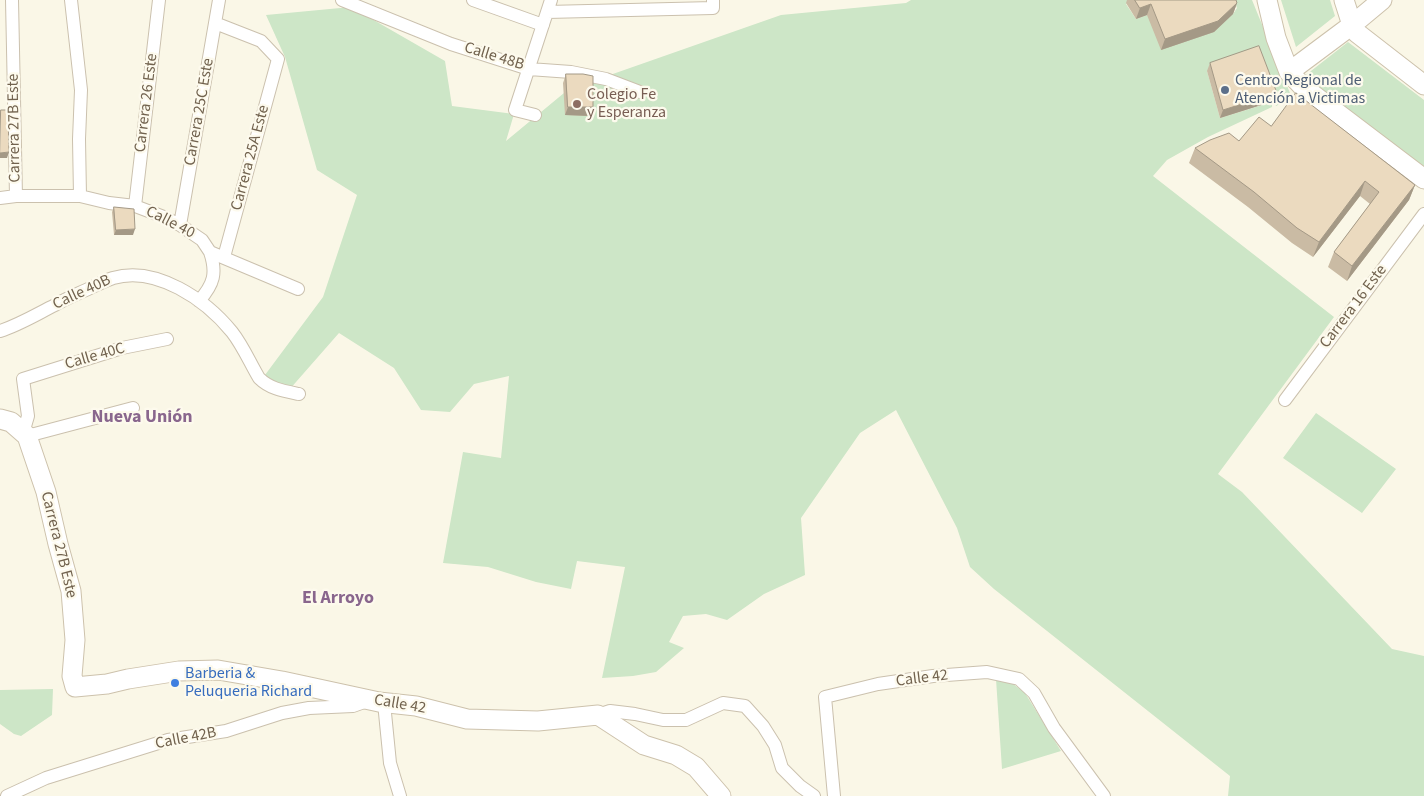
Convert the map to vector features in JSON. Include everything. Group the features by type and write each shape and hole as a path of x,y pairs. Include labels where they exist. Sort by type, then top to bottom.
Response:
{"street":[{"name":"Carrera 27B Este","path":"12,0 16,196"},
{"path":"71,0 81,90 79,140 80,196"},
{"name":"Carrera 26 Este","path":"135,206 159,0"},
{"name":"Carrera 25C Este","path":"180,225 219,0"},
{"path":"473,0 543,25"},
{"path":"1267,0 1276,38 1289,72 1303,87 1424,179"},
{"path":"1344,0 1352,24 1358,33 1424,85"},
{"path":"1289,72 1382,0"},
{"name":"Calle 48B","path":"347,2 451,44 529,69 571,72 606,79 640,92"},
{"path":"535,115 516,110 549,6 713,4"},
{"name":"Carrera 25A Este","path":"215,23 262,41 278,59 224,257"},
{"name":"Calle 40","path":"0,198 16,196 80,196 109,203 135,206 180,225 202,240 210,252 298,289"},
{"name":"Carrera 16 Este","path":"1285,400 1424,214"},
{"path":"199,301 208,290 214,278 214,264 210,252"},
{"name":"Calle 40B","path":"0,331 21,323 56,304 115,277 149,276 185,291 220,319 233,333 264,384 299,394"},
{"name":"Calle 40C","path":"23,378 122,348 167,338"},
{"name":"Carrera 27B Este","path":"23,378 28,416 25,434 46,492 71,591 75,640 72,676 75,686"},
{"path":"0,419 11,422 25,434 133,408"},
{"name":"Calle 42","path":"75,686 107,684 179,671 218,670 282,681 377,702 416,706 467,719 538,722 598,715 610,711 663,720 686,720 723,703 745,706 763,726 775,745 782,768 814,796"},
{"name":"Calle 42","path":"834,796 825,697 878,684 933,676 987,672 1019,679 1034,693 1054,728 1070,752 1084,767 1100,795"},
{"path":"377,702 390,763 400,796"},
{"name":"Calle 42B","path":"7,796 46,778 168,740 226,731 282,713 309,708 353,706 377,702"},
{"path":"598,715 644,745 676,755 696,767 721,796"}],"green space":[{"path":"911,0 1131,0 1126,4 1136,19 1147,15 1233,14 1237,8 1234,0 1252,0 1292,98 1276,106 1274,101 1207,71 1220,118 1272,102 1272,107 1208,137 1167,160 1153,176 1334,317 1218,474 1242,492 1392,649 1424,656 1424,796 1228,796 1230,776 994,589 970,567 957,528 896,410 860,433 801,518 805,575 764,594 727,620 706,614 683,616 669,642 684,648 656,672 602,678 625,567 577,561 571,589 536,582 488,567 443,563 463,452 501,458 509,376 474,384 450,412 421,410 394,368 339,333 289,390 262,379 323,297 357,195 317,170 285,57 266,15 351,7 445,61 452,106 514,114 506,141 564,93 590,82 781,15 906,3"},
{"path":"1281,0 1330,0 1335,16 1296,47"},
{"path":"1348,42 1424,100 1424,168 1302,78"},
{"path":"1316,413 1396,469 1362,513 1283,458"},
{"path":"996,679 1012,683 1025,693 1061,751 1002,769"},
{"path":"53,689 52,715 21,736 14,734 0,724 0,690"}],"building":[{"path":"1135,0 1236,0 1237,3 1218,21 1165,39 1151,4 1140,8"},
{"path":"1259,46 1277,93 1223,110 1210,63"},
{"name":"Colegio Fe y Esperanza","path":"566,74 593,76 593,107 568,107"},
{"path":"1296,93 1415,185 1352,266 1334,252 1379,192 1365,181 1319,242 1297,228 1254,192 1195,148 1229,133 1239,141 1259,117 1271,126"},
{"path":"1,110 8,110 9,152 0,153"},
{"path":"114,207 134,209 135,229 116,230"}],"place":[{"name":"Centro Regional de Atención a Victimas","path":"1225,90"},
{"name":"Colegio Fe y Esperanza","path":"577,104"},
{"name":"Barberia & Peluqueria Richard","path":"175,683"}],"district":[{"name":"Nueva Unión","path":"142,418"},
{"name":"El Arroyo","path":"338,599"}]}
